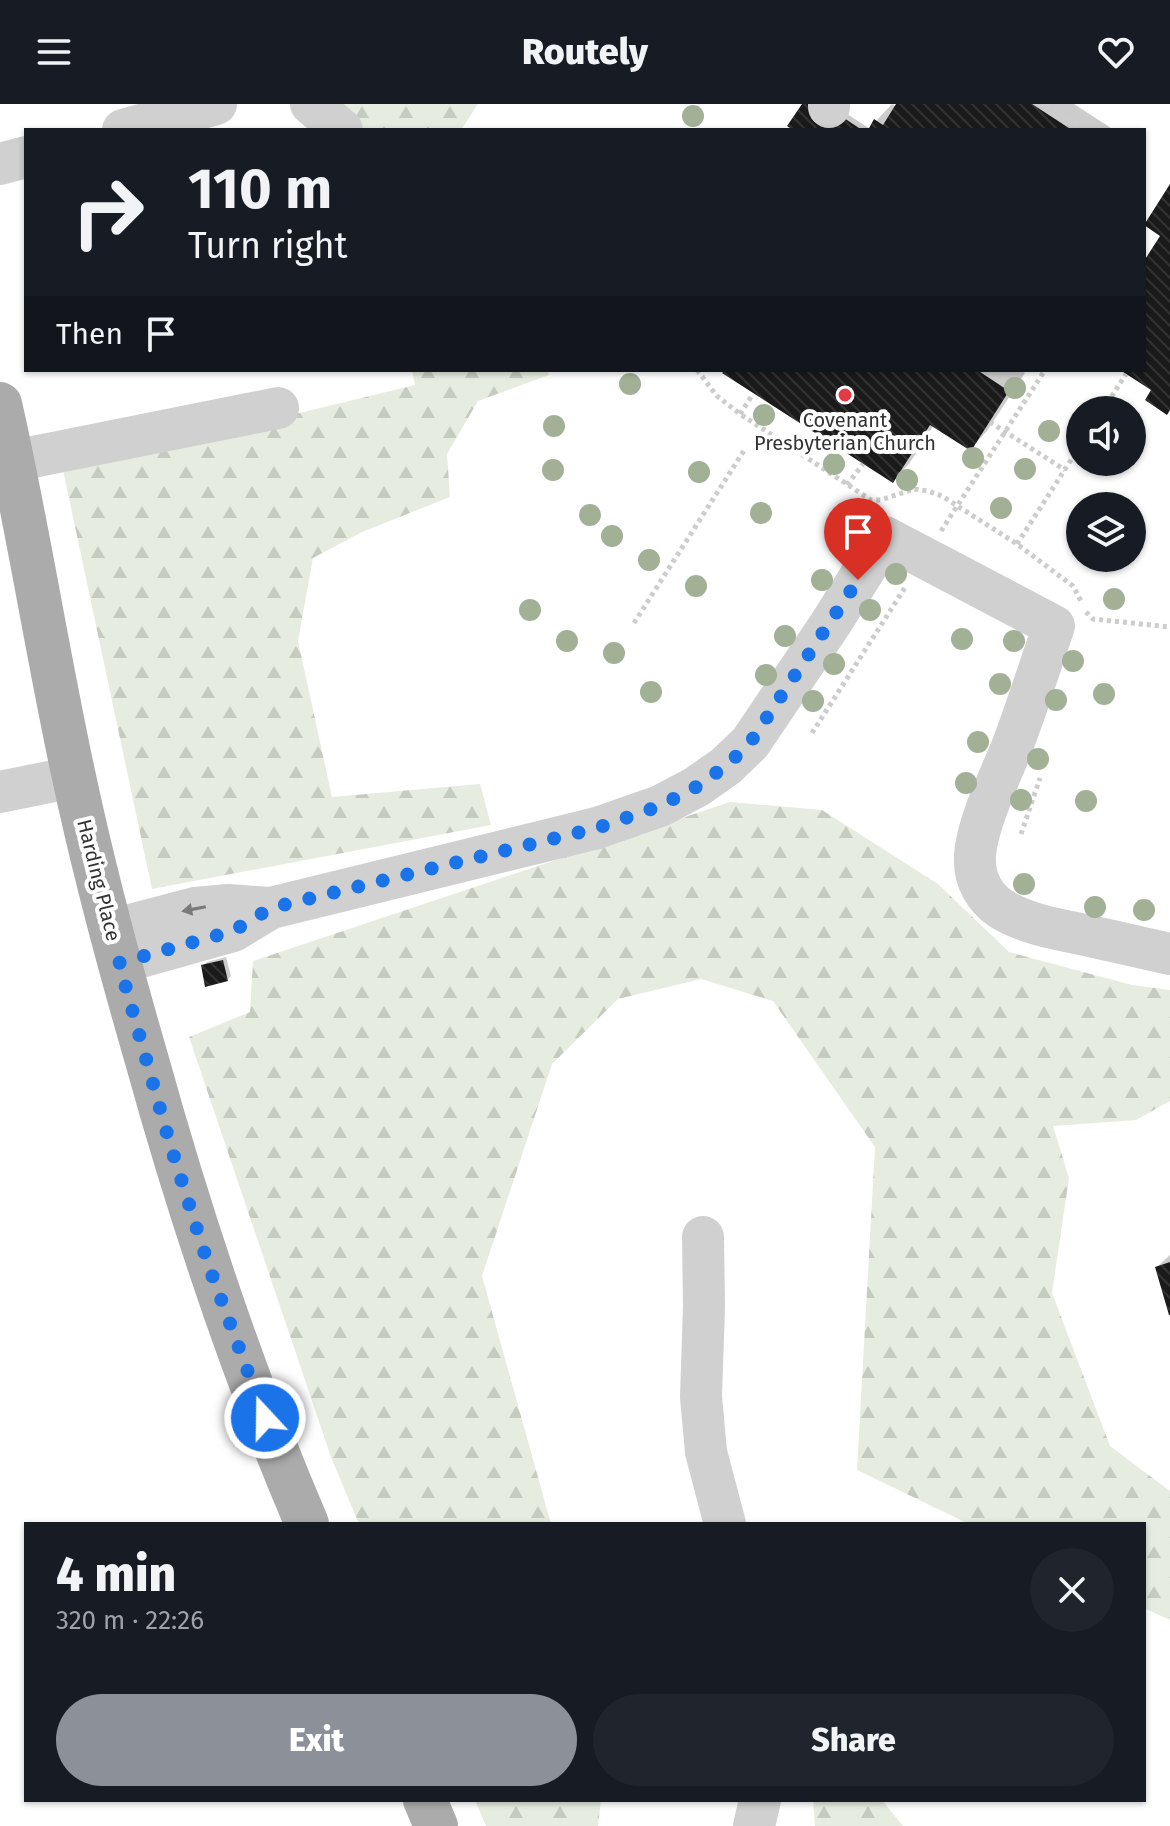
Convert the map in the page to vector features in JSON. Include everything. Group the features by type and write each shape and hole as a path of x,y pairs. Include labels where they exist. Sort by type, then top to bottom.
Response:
{"main road":[{"name":"Harding Place","path":"0,404 74,777 115,946 170,1144 208,1264 306,1522"},
{"path":"426,1802 436,1826"}],"street":[{"path":"130,128 216,104"},
{"path":"311,104 340,128"},
{"path":"0,164 24,158"},
{"path":"13,461 278,408"},
{"path":"115,946 233,931 271,908 597,828 660,806 696,787 726,766 750,743 885,537 1054,626 1020,726 983,820 974,861 983,890 1000,908 1020,918 1170,954"},
{"path":"0,792 74,777"},
{"path":"703,1237 701,1397 706,1452 724,1522"},
{"path":"754,1826 760,1802"}],"path":[{"path":"1047,104 1084,128"},
{"path":"699,372 717,396 740,414 871,500 881,500 914,489 928,491 958,505 1073,586 1084,610 1093,619 1170,627"},
{"path":"1112,396 1126,374"},
{"path":"740,414 753,394"},
{"path":"990,422 1065,470 1017,544"},
{"path":"634,623 745,449"},
{"path":"847,485 863,464"}],"green space":[{"path":"338,104 478,104 462,128 352,128"},
{"path":"412,372 548,372 549,375 478,401 447,454 450,497 362,532 313,558 298,641 332,797 480,784 491,825 152,889 63,470 415,385"},
{"path":"730,802 822,810 938,884 1009,952 1132,985 1170,990 1170,1101 1136,1120 1053,1126 1069,1178 1052,1293 1110,1446 1170,1491 1170,1620 1146,1609 1146,1522 965,1522 857,1470 875,1147 773,1001 701,979 618,999 552,1064 482,1276 550,1522 358,1522 331,1457 189,1037 250,1012 253,961"},
{"path":"476,1802 601,1802 598,1826 486,1826"},
{"path":"813,1802 884,1802 903,1826 815,1826"}],"building":[{"path":"802,104 823,104 859,128 790,128 787,126"},
{"path":"896,104 1032,104 1069,128 869,128 874,119 883,125"},
{"path":"1170,184 1170,410 1167,415 1146,401 1151,390 1123,372 1146,372 1146,258 1160,236 1146,226"},
{"path":"980,372 1009,391 971,451 930,425 893,483 722,373"},
{"path":"223,960 228,981 205,987 201,965"},
{"path":"1170,1262 1170,1315 1169,1315 1155,1267"}],"place":[{"name":"Covenant Presbyterian Church","path":"845,395"}],"route":[{"path":"265,1418 208,1264 170,1144 119,963 233,931 271,908 597,828 660,806 696,787 726,766 750,743 858,580"}]}
